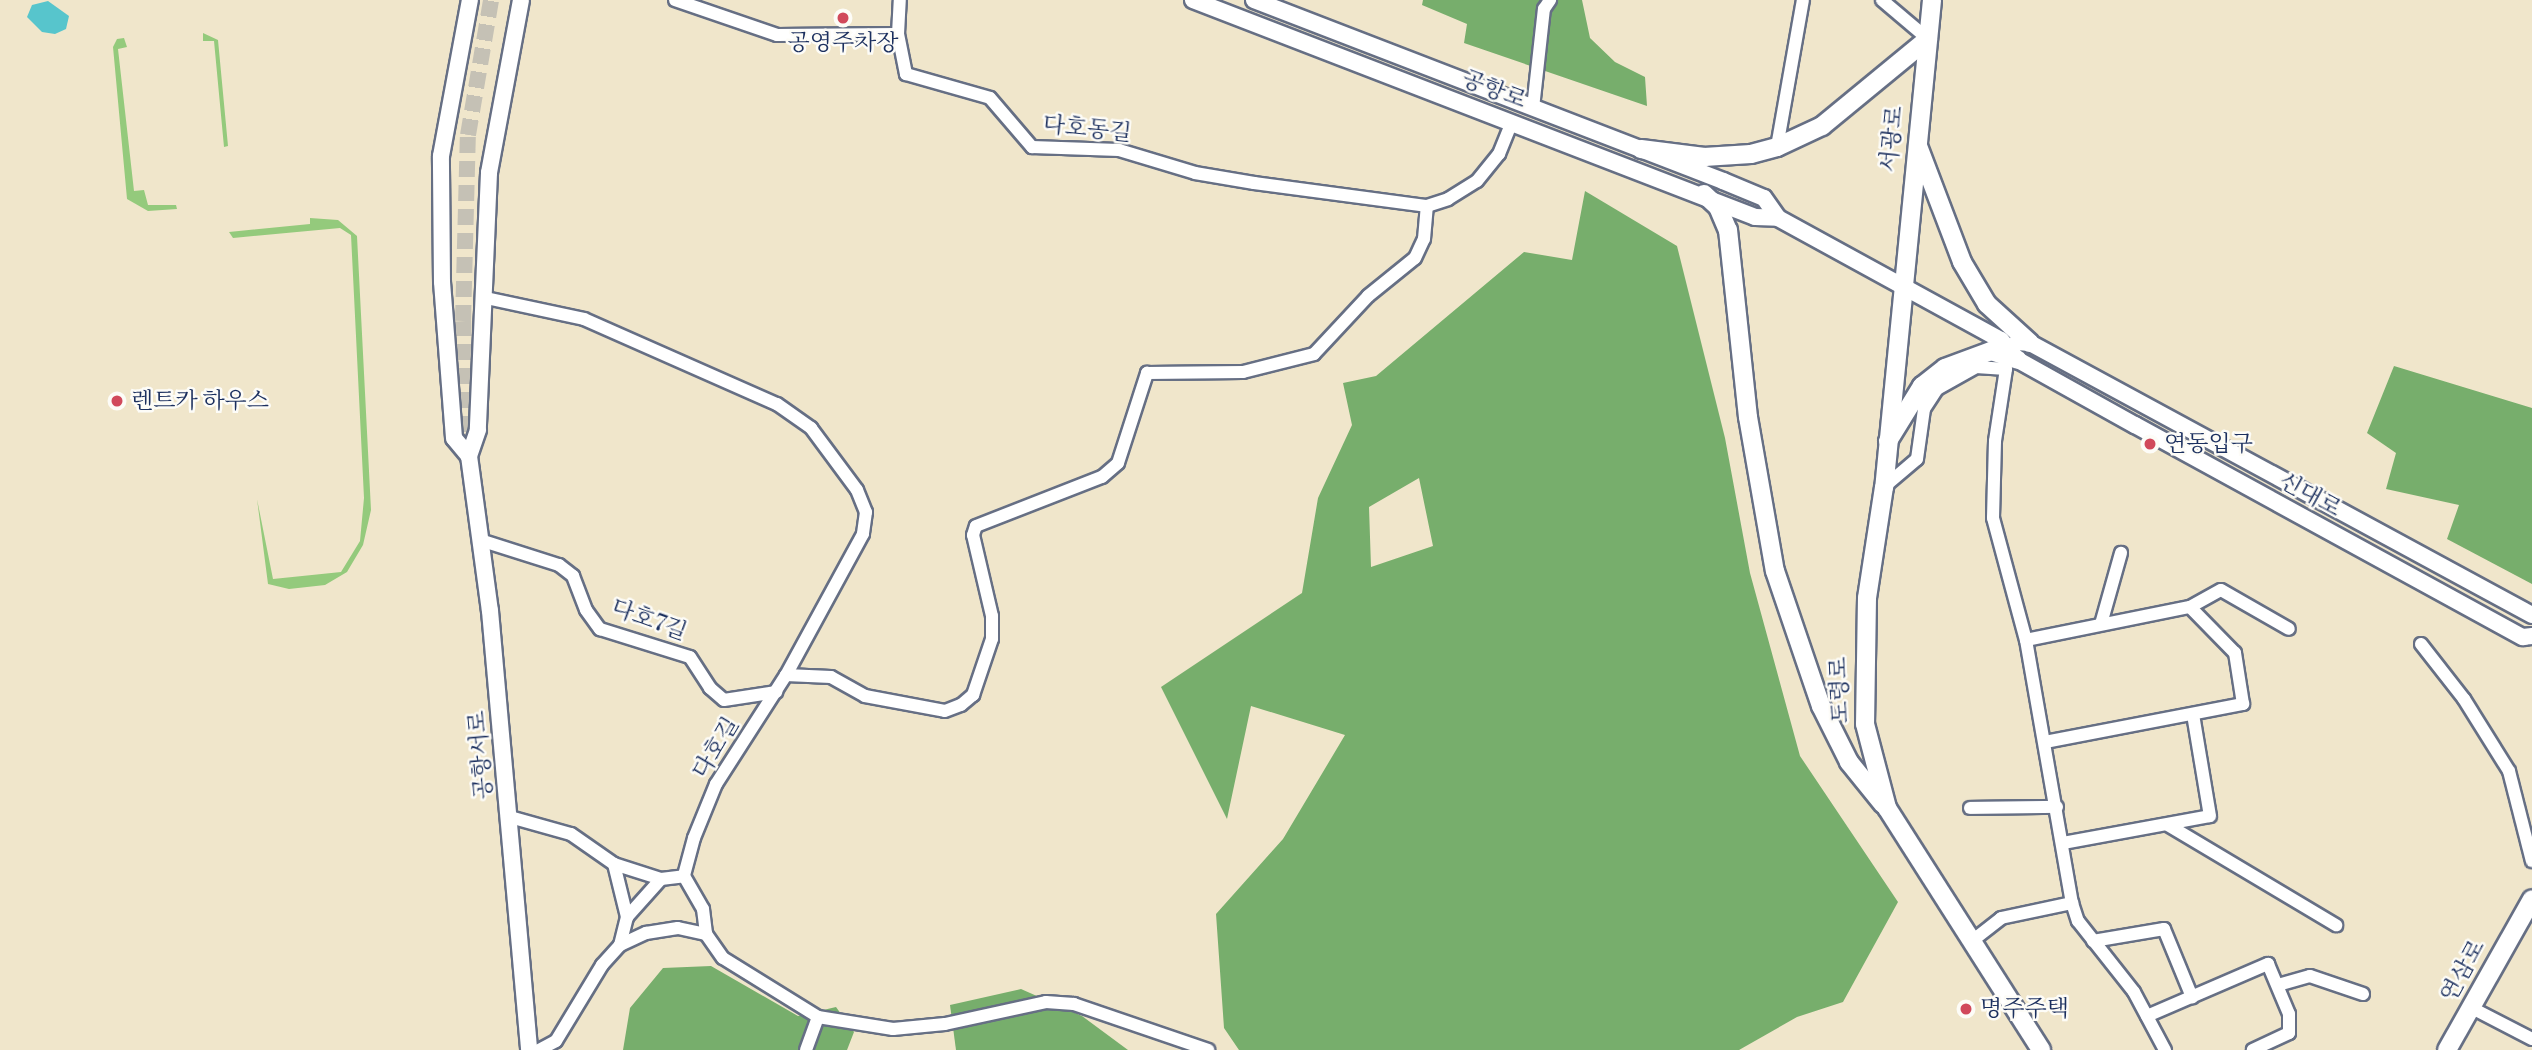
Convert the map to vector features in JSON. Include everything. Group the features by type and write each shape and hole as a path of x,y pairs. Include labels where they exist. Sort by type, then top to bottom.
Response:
{"main road":[{"name":"서광로","path":"1901,283 1932,0"},
{"path":"1641,149 1704,157 1751,154 1777,147 1822,126 1928,39"},
{"path":"1916,140 1962,262 1987,304 2030,343"},
{"path":"1704,194 1718,207 1728,229 1748,417 1775,571 1821,706 1849,762 1887,808"},
{"name":"도령로","path":"1901,283 1884,487 1867,598 1862,690 1870,756 1887,808 2041,1050"},
{"path":"1886,444 1922,386 1945,368 1991,351 2018,360"},
{"name":"연삼로","path":"2447,1050 2470,1007 2527,920 2532,899"}],"street":[{"path":"468,456 454,438 442,282 441,156 470,0"},
{"path":"468,456 478,430 486,298 489,173 521,0"},
{"path":"675,0 777,35 898,34 900,0"},
{"name":"공항로","path":"1193,0 1704,194 1755,217 1778,218 1901,283"},
{"name":"공항로","path":"1254,0 1764,198 1778,218"},
{"path":"1534,108 1544,9 1550,0"},
{"path":"1777,147 1802,0"},
{"path":"1882,0 1928,39"},
{"name":"다호동길","path":"898,34 906,74 990,98 1032,147 1119,150 1195,173 1427,206"},
{"path":"786,676 831,677 865,696 945,711 961,705 973,695 992,639 992,616 973,535 976,526 1102,477 1118,463 1147,373 1243,372 1314,354 1368,296 1415,258 1424,239 1427,206 1478,181 1499,154 1512,121"},
{"name":"신대로","path":"1901,283 2001,340 2018,360 2523,637 2532,636"},
{"name":"다호길","path":"486,298 584,319 777,404 811,428 857,490 866,512 863,534 786,676 716,784 684,876"},
{"name":"신대로","path":"2001,340 2030,343 2532,615"},
{"path":"1884,487 1917,459 1924,409 1937,389 1976,367 2006,369 1992,475 1993,518 2026,640 2072,903 2078,921 2109,958 2147,1016 2165,1050"},
{"name":"공항서로","path":"468,456 480,540 510,817 529,1050"},
{"name":"다호7길","path":"480,540 559,565 573,576 586,610 600,629 690,657 710,688 724,700 776,692"},
{"path":"2101,624 2121,553"},
{"path":"2026,640 2190,607 2221,590 2289,629"},
{"path":"2045,742 2243,704 2235,653 2190,607"},
{"path":"2421,644 2464,699 2509,771 2532,861"},
{"path":"2063,843 2210,816 2193,713"},
{"path":"1970,808 2057,807"},
{"path":"510,817 571,834 614,864 661,879 684,876 703,909 706,934 723,958 818,1017 892,1029 945,1024 1046,1002 1074,1004 1208,1050"},
{"path":"2168,825 2336,925"},
{"path":"614,864 627,917"},
{"path":"620,945 627,917 661,879"},
{"path":"1972,940 2001,918 2072,903"},
{"path":"2093,941 2164,929 2192,997"},
{"path":"540,1050 556,1041 602,965 620,945 646,933 667,930 706,934"},
{"path":"2147,1016 2268,964 2289,1014 2289,1033 2253,1050"},
{"path":"2278,985 2310,976 2363,994"},
{"path":"2470,1007 2532,1038"},
{"path":"806,1050 818,1017"}],"green space":[{"path":"1423,0 1582,0 1590,38 1615,62 1645,77 1647,106 1464,43 1467,24 1422,5"},
{"path":"203,33 218,40 228,146 224,147 214,41 203,41"},
{"path":"124,38 127,47 118,49 134,191 144,190 148,205 176,205 177,209 148,211 127,199 113,47 117,39"},
{"path":"1585,191 1677,246 1725,438 1750,573 1800,756 1898,902 1843,1002 1797,1017 1739,1050 1239,1050 1224,1028 1216,914 1283,839 1345,735 1251,706 1227,819 1161,687 1302,593 1318,498 1352,425 1343,383 1376,376 1524,252 1572,260","holes":["1419,478 1433,546 1371,567 1369,507"]},
{"path":"310,218 338,220 357,236 371,510 363,545 347,572 325,585 289,589 268,584 257,499 273,579 341,572 360,541 364,498 351,235 340,228 233,238 229,232 310,224"},
{"path":"2394,366 2532,408 2532,584 2447,539 2459,505 2386,489 2396,453 2367,433"},
{"path":"711,966 798,1016 836,1007 854,1032 847,1050 623,1050 630,1008 663,968"},
{"path":"1021,989 1082,1016 1128,1050 956,1050 950,1005"}],"water":[{"path":"48,1 69,16 66,29 55,34 42,32 27,17 32,5"}],"tunnel":[{"path":"469,456 463,321 468,135 491,0"}],"place":[{"name":"공영주차장","path":"843,18"},
{"name":"렌트카 하우스","path":"117,401"},
{"name":"연동입구","path":"2150,444"},
{"name":"명주주택","path":"1966,1009"}]}
